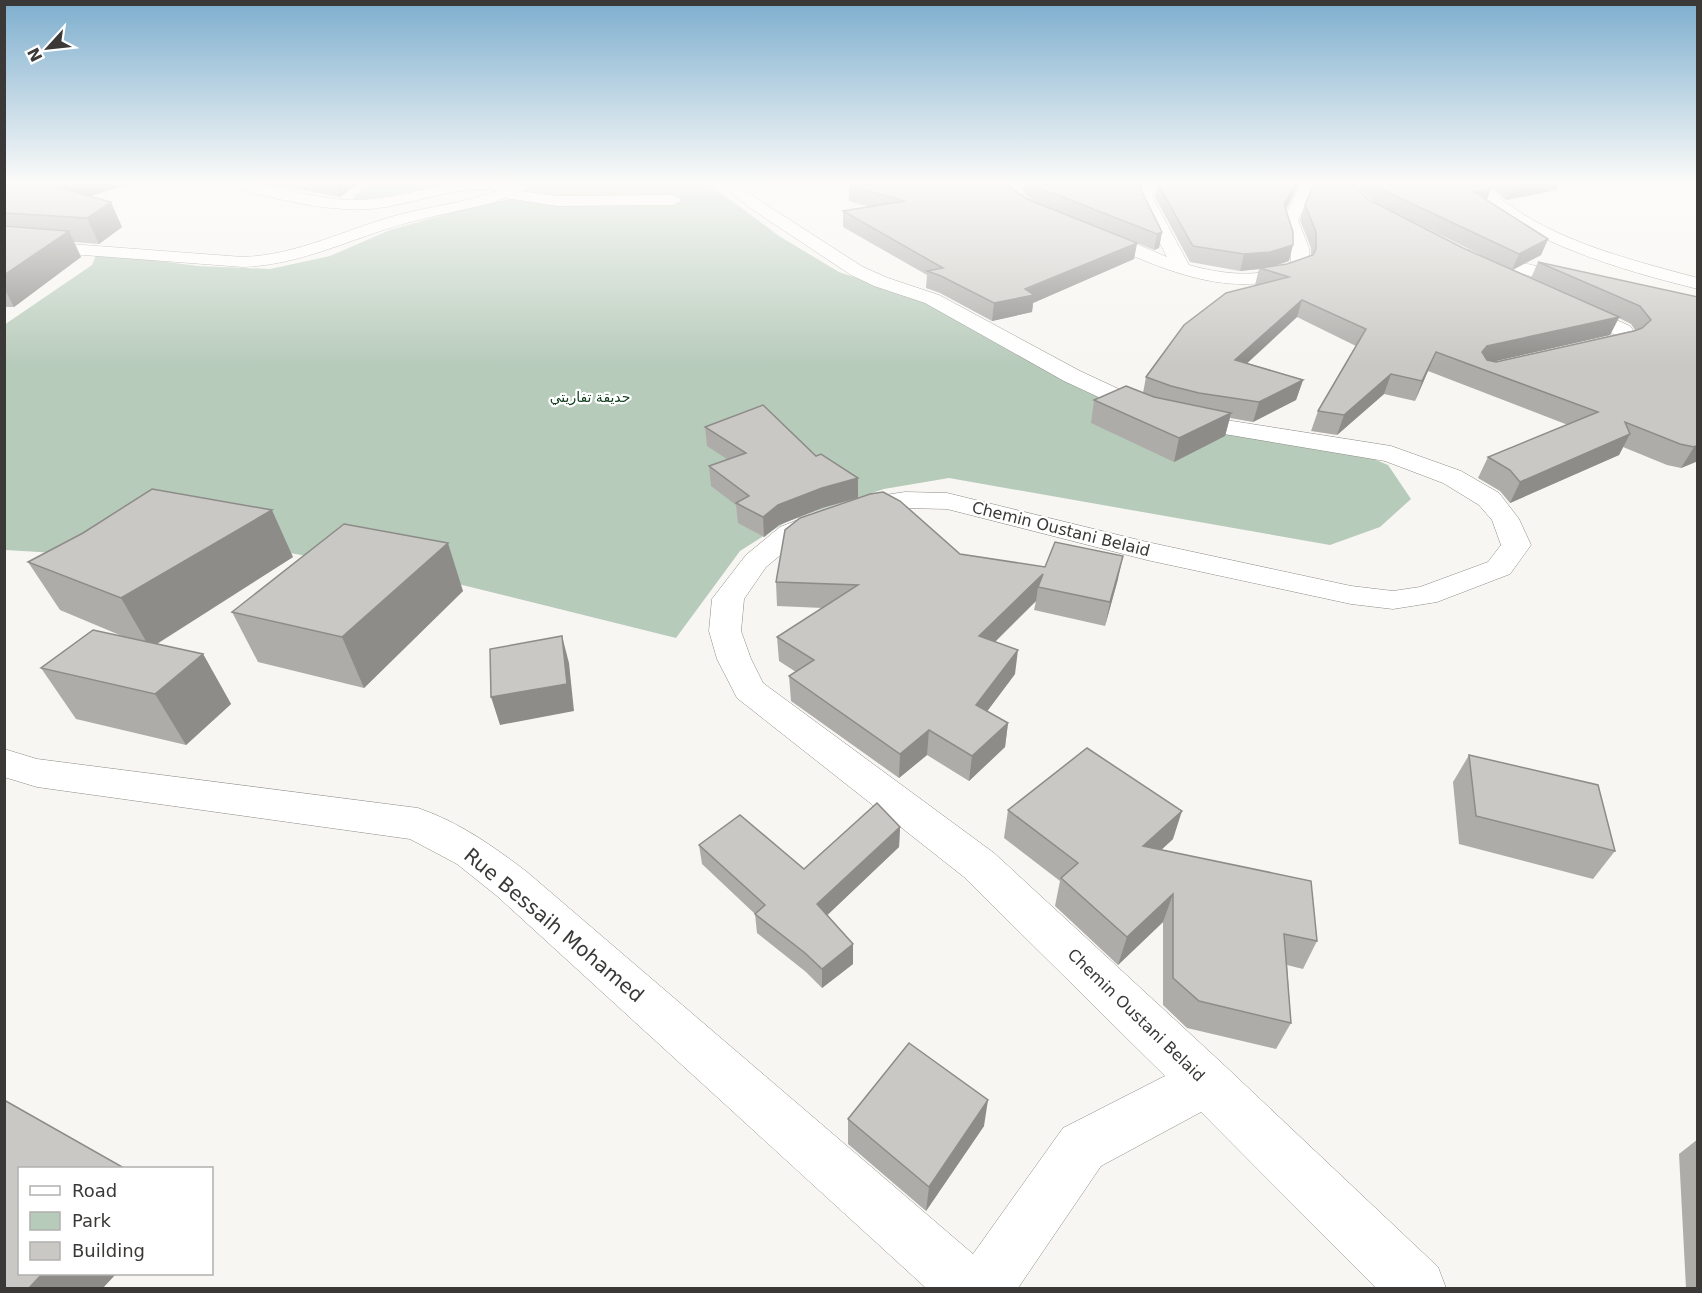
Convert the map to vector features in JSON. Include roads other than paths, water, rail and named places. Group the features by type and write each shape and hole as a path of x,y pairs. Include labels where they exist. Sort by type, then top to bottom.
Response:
{"street":[{"path":"10,244 243,262 270,261 327,244"},
{"name":"Chemin Oustani Belaid","path":"816,244 857,271 881,282 932,299 989,328 1072,376 1158,413 1194,422 1391,454 1452,477 1489,499 1505,519 1516,545 1499,568 1426,596 1393,600 1351,595 1147,550 946,501 905,500 865,506 790,533 756,561 728,599 725,631 749,690 979,865 1417,1288"},
{"path":"1121,244 1182,269 1220,278 1243,280 1282,274 1300,266 1299,244"},
{"path":"1169,244 1182,269"},
{"path":"1580,244 1629,264 1698,284"},
{"path":"1540,292 1457,252 1588,285"},
{"path":"1560,301 1623,330 1629,338 1574,353"},
{"name":"Rue Bessaih Mohamed","path":"4,763 37,773 418,824 472,852 512,884 969,1288"},
{"path":"984,1288 1083,1147 1206,1082"}],"park label":[{"name":"حديقة تفاريتي","path":"590,397"}]}
